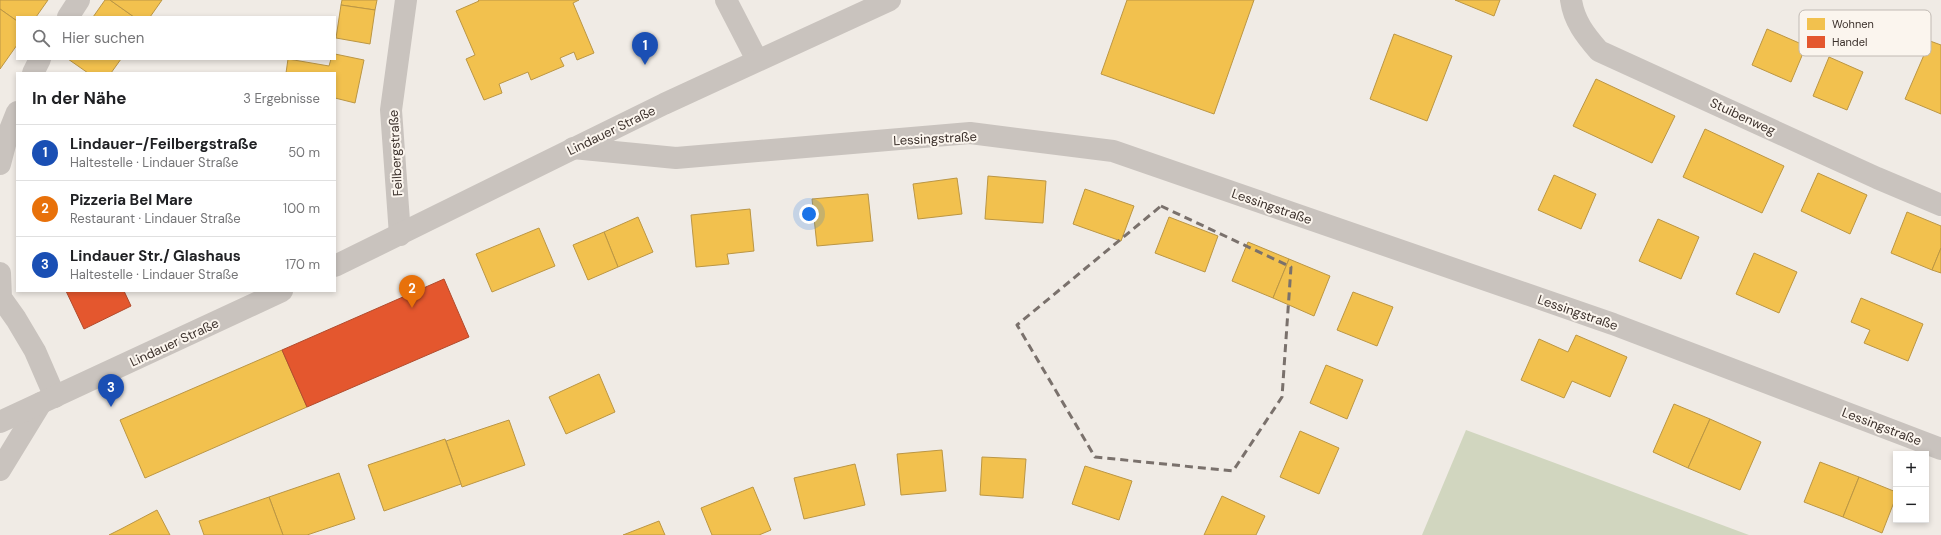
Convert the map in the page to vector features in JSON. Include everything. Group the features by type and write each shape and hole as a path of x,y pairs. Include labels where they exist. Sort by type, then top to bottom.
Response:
{"street":[{"path":"69,16 79,0"},
{"name":"Feilbergstraße","path":"400,235 391,110 406,0"},
{"path":"726,0 757,60"},
{"name":"Lindauer Straße","path":"336,266 400,235 572,148 757,60 890,0"},
{"name":"Stuibenweg","path":"1571,0 1573,12 1584,34 1599,51 1877,178 1941,205"},
{"path":"34,72 40,60"},
{"path":"0,164 7,137 16,114"},
{"name":"Lessingstraße","path":"572,148 676,158 970,133 1113,151 1613,324 1941,448"},
{"path":"0,273 1,298 16,319 35,351 48,400 0,470"},
{"name":"Lindauer Straße","path":"0,422 280,292"}],"highlighted area":[{"path":"1161,206 1291,267 1282,397 1233,471 1095,457 1017,325"}],"green space":[{"path":"1466,430 1749,535 1422,535"}],"building: Wohnen":[{"path":"0,0 48,0 37,16 16,16 16,20 0,9"},
{"path":"105,0 110,0 133,16 94,16"},
{"path":"110,0 162,0 151,16 133,16"},
{"path":"342,0 377,0 375,10 341,5"},
{"path":"478,0 579,0 573,3 594,53 577,60 574,52 560,58 564,66 531,80 528,72 499,84 502,93 484,100 466,59 475,55 456,11 479,1"},
{"path":"1127,0 1254,0 1214,114 1101,74"},
{"path":"1455,0 1500,0 1494,16"},
{"path":"341,5 375,10 370,44 336,38"},
{"path":"0,9 16,20 16,46 0,69"},
{"path":"1767,29 1799,43 1799,56 1802,56 1791,82 1752,65"},
{"path":"1394,34 1452,56 1427,121 1370,99"},
{"path":"1931,41 1941,45 1941,114 1905,99 1924,56 1931,56"},
{"path":"336,54 364,60 355,103 336,98 336,72 286,72 288,60 329,66 331,60 336,60"},
{"path":"1829,57 1863,72 1847,110 1813,96"},
{"path":"69,60 120,60 112,72 87,72"},
{"path":"1596,79 1675,116 1652,163 1573,126"},
{"path":"1705,129 1784,166 1762,213 1683,177"},
{"path":"1818,173 1867,195 1850,234 1801,211"},
{"path":"1554,175 1596,194 1581,229 1538,210"},
{"path":"988,176 1046,181 1043,223 985,219"},
{"path":"957,178 962,214 918,219 913,184"},
{"path":"1085,189 1134,206 1121,241 1073,224"},
{"path":"868,194 873,241 817,246 812,199"},
{"path":"750,209 754,251 727,254 729,264 696,267 691,215"},
{"path":"1907,212 1941,226 1941,248 1932,270 1891,253"},
{"path":"638,217 653,252 618,267 604,232"},
{"path":"1169,217 1218,236 1205,272 1155,253"},
{"path":"1658,219 1699,237 1681,279 1639,261"},
{"path":"539,228 555,266 492,292 476,254"},
{"path":"604,232 618,267 588,280 573,245"},
{"path":"1248,242 1289,259 1273,298 1232,281"},
{"path":"1941,248 1941,273 1932,270"},
{"path":"1754,253 1797,272 1779,313 1736,294"},
{"path":"1289,259 1330,276 1314,316 1273,298"},
{"path":"1353,292 1393,307 1377,346 1337,330"},
{"path":"1861,298 1923,324 1908,361 1864,343 1870,330 1851,322"},
{"path":"1576,335 1627,357 1610,397 1572,381 1564,398 1521,380 1539,339 1568,352"},
{"path":"282,350 307,407 145,478 120,420"},
{"path":"1326,365 1363,380 1347,419 1310,403"},
{"path":"599,374 615,412 566,434 549,397"},
{"path":"1674,404 1710,419 1688,468 1653,452"},
{"path":"1710,419 1761,442 1740,490 1688,468"},
{"path":"509,420 525,465 462,487 446,441"},
{"path":"1300,431 1339,448 1319,494 1280,477"},
{"path":"445,439 461,484 384,511 368,465"},
{"path":"942,450 946,491 901,495 897,454"},
{"path":"982,457 1026,459 1023,498 980,495"},
{"path":"1820,462 1859,477 1843,517 1804,502"},
{"path":"855,464 865,505 804,519 794,478"},
{"path":"1085,466 1132,481 1119,520 1072,504"},
{"path":"339,473 355,519 307,535 283,535 269,497"},
{"path":"1859,477 1893,491 1893,505 1882,533 1843,517"},
{"path":"753,487 771,530 759,535 712,535 701,508"},
{"path":"1222,496 1265,516 1256,535 1204,535"},
{"path":"269,497 283,535 204,535 199,521"},
{"path":"157,510 170,535 109,535 121,529"},
{"path":"659,521 665,535 623,535"}],"building: Handel":[{"path":"444,279 469,337 307,407 282,350"},
{"path":"66,292 124,292 131,306 84,329"}],"place":[{"name":"Lindauer-/Feilbergstraße","path":"645,65"},
{"name":"Pizzeria Bel Mare","path":"412,308"},
{"name":"Lindauer Str./ Glashaus","path":"111,407"}]}
